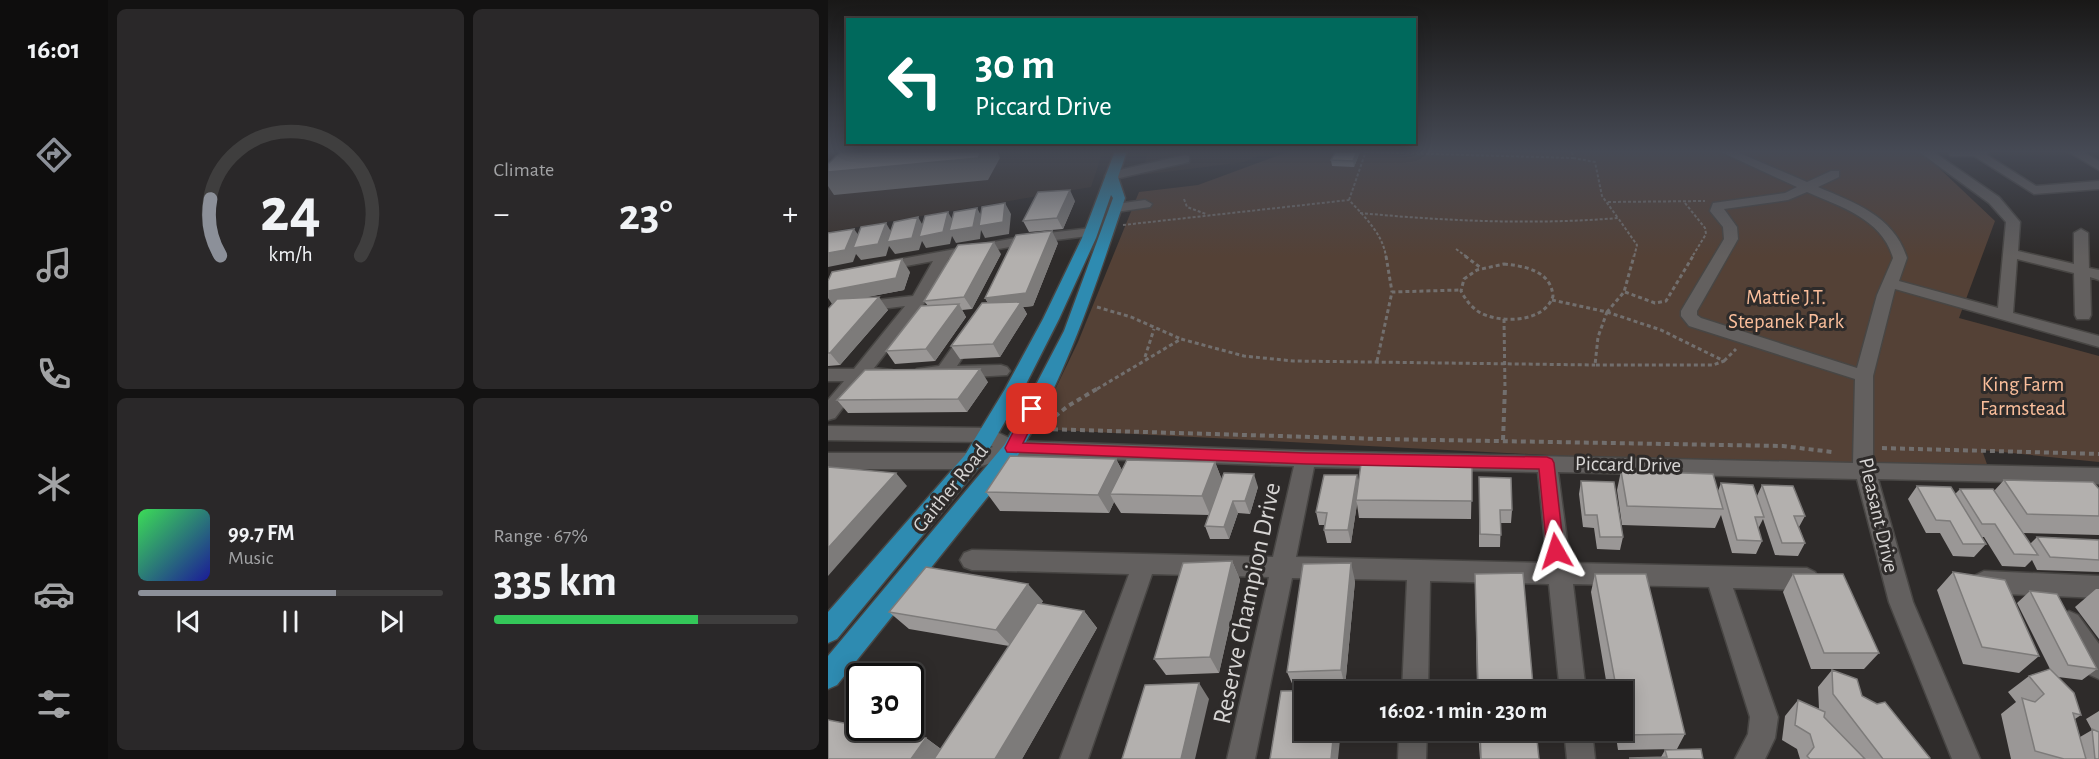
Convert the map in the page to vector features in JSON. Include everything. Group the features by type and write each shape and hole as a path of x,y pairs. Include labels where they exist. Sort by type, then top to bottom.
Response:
{"main road":[{"name":"Gaither Road","path":"828,630 972,461 1051,319 1091,232 1107,186"},
{"name":"Gaither Road","path":"828,675 999,468 1012,448 1072,332 1119,216 1119,198 1115,186"}],"street":[{"path":"1975,186 1994,200 2013,222 2006,316"},
{"path":"2028,186 2034,190"},
{"path":"2010,192 2081,186"},
{"name":"Pleasant Drive","path":"1808,187 1875,220 1888,232 1900,258 1870,348 1864,376 1864,459 1901,602 1966,759"},
{"path":"1808,187 1773,200 1718,206 1718,211 1731,226 1731,239 1689,311 1689,316 1695,322 1864,376"},
{"path":"1119,216 1145,204"},
{"path":"867,269 1015,242 1091,232"},
{"path":"2099,249 2081,238 2083,309 2099,307"},
{"path":"1006,262 1015,242"},
{"path":"2010,253 2099,275"},
{"path":"828,413 919,300 944,255"},
{"path":"1890,283 2099,342"},
{"path":"828,322 843,309 919,300"},
{"path":"944,372 977,323"},
{"path":"828,375 1001,371"},
{"name":"Piccard Drive","path":"828,433 988,435 1012,448"},
{"name":"Piccard Drive","path":"828,461 972,461 1012,448 1306,459 1547,463 1864,459 2095,480"},
{"name":"Reserve Champion Drive","path":"1241,759 1306,459"},
{"path":"1547,463 1572,681"},
{"path":"972,560 1807,579"},
{"path":"1074,759 1144,564"},
{"path":"1415,681 1419,570"},
{"path":"1718,577 1764,717 1761,738 1749,759"},
{"path":"1970,581 2099,587"},
{"path":"2044,585 2099,666"},
{"path":"1412,759 1413,741"},
{"path":"1579,741 1581,759"}],"path":[{"path":"1349,200 1354,186"},
{"path":"1595,364 1598,337 1607,312 1624,292 1637,244 1602,196 1600,186"},
{"path":"1184,199 1187,207 1208,215"},
{"path":"1349,200 1371,224 1385,249 1392,292 1377,362"},
{"path":"1119,216 1208,215 1349,200"},
{"path":"1608,202 1685,203 1706,231 1666,302 1655,303 1624,292"},
{"path":"1360,213 1403,217 1568,222 1618,218"},
{"path":"1456,249 1481,268"},
{"path":"1504,264 1538,272 1552,285 1554,293 1552,300 1545,309 1534,315 1504,319 1484,315 1468,306 1462,299 1460,290 1465,278 1481,268 1504,264"},
{"path":"1392,292 1460,290"},
{"path":"1096,307 1131,316 1181,339 1244,356 1293,361 1506,365 1713,365 1724,361 1662,330 1607,312 1552,300"},
{"path":"1503,441 1506,365 1504,319"},
{"path":"1144,359 1154,328"},
{"path":"1044,425 1068,406 1181,339"},
{"path":"1023,429 1783,446 1864,459 2099,454"}],"shaded area":[{"path":"828,186 1091,186 1091,187 828,232"}],"green space":[{"name":"Mattie J.T. Stepanek Park","path":"1186,186 1958,186 1995,221 1959,318 2099,356 2099,462 1982,450 1989,470 1862,471 1036,429 1078,342 1139,192"}],"building":[{"path":"1070,190 1057,218 1023,221 1038,192"},
{"path":"1005,203 1003,222 979,226 982,207"},
{"path":"977,208 973,227 949,231 954,212"},
{"path":"948,212 943,232 919,237 925,216"},
{"path":"918,217 912,238 887,242 894,222"},
{"path":"886,223 878,244 853,248 861,227"},
{"path":"854,229 845,250 828,253 828,233"},
{"path":"1052,231 1026,293 985,298 1016,235"},
{"path":"994,242 964,297 924,301 958,245"},
{"path":"902,259 896,278 828,291 828,281 832,272"},
{"path":"879,297 828,353 828,309 837,299"},
{"path":"1021,302 993,344 951,346 982,303"},
{"path":"959,304 926,349 886,351 921,306"},
{"path":"980,369 958,399 837,400 865,370"},
{"path":"1010,456 1116,459 1098,495 986,492"},
{"path":"1127,460 1215,462 1202,496 1110,494"},
{"path":"1361,464 1472,467 1472,501 1356,500"},
{"path":"828,467 896,473 828,548"},
{"path":"1621,471 1713,474 1723,509 1627,506"},
{"path":"1224,473 1254,474 1245,501 1233,501 1224,527 1205,526"},
{"path":"1324,475 1357,475 1348,530 1324,530 1327,513 1316,512"},
{"path":"1479,477 1511,478 1512,510 1500,510 1501,535 1480,534"},
{"path":"2004,480 2093,482 2099,489 2099,516 2027,514"},
{"path":"1581,481 1614,482 1623,537 1600,537 1597,515 1585,515"},
{"path":"1721,483 1753,485 1764,517 1755,517 1762,541 1737,540"},
{"path":"1762,485 1793,486 1805,516 1794,516 1805,543 1782,543"},
{"path":"1917,486 1951,487 1986,544 1963,544 1950,521 1936,520"},
{"path":"1960,489 1993,489 2038,555 2014,554 1995,524 1982,524"},
{"path":"2037,537 2099,540 2099,560 2050,557"},
{"path":"1232,561 1210,657 1154,659 1183,563"},
{"path":"1351,563 1341,670 1287,672 1303,564"},
{"path":"926,567 1028,584 996,630 889,612"},
{"path":"1953,572 2005,580 2039,656 1982,647"},
{"path":"1523,573 1533,681 1478,681 1475,574"},
{"path":"1595,574 1646,574 1685,734 1633,735 1633,681 1615,681"},
{"path":"1793,574 1843,574 1879,653 1824,653"},
{"path":"2030,591 2057,594 2097,669 2068,665"},
{"path":"1037,603 1084,611 995,759 934,759"},
{"path":"2050,669 2074,693 2081,715 2073,713 2086,759 2064,759 2035,751 2022,698 2035,702 2044,694 2029,676"},
{"path":"1832,670 1857,679 1862,696 1877,704 1885,702 1930,758 1883,759 1833,694"},
{"path":"1199,683 1181,759 1122,759 1145,685"},
{"path":"1281,691 1294,691 1294,741 1333,741 1331,759 1270,759"},
{"path":"1798,700 1825,712 1824,717 1865,759 1810,759 1807,756 1814,747 1810,734 1795,725"},
{"path":"828,720 846,723 846,741 924,741 911,759 828,759"},
{"path":"2092,729 2099,732 2099,759 2095,759"},
{"path":"1480,741 1537,741 1539,759 1481,759"},
{"path":"1701,749 1703,759 1629,758 1667,757 1665,750"}],"route":[{"path":"1032,409 1012,448 1306,459 1547,463 1556,551"}],"park label":[{"name":"King Farm Farmstead","path":"2023,396"}]}
